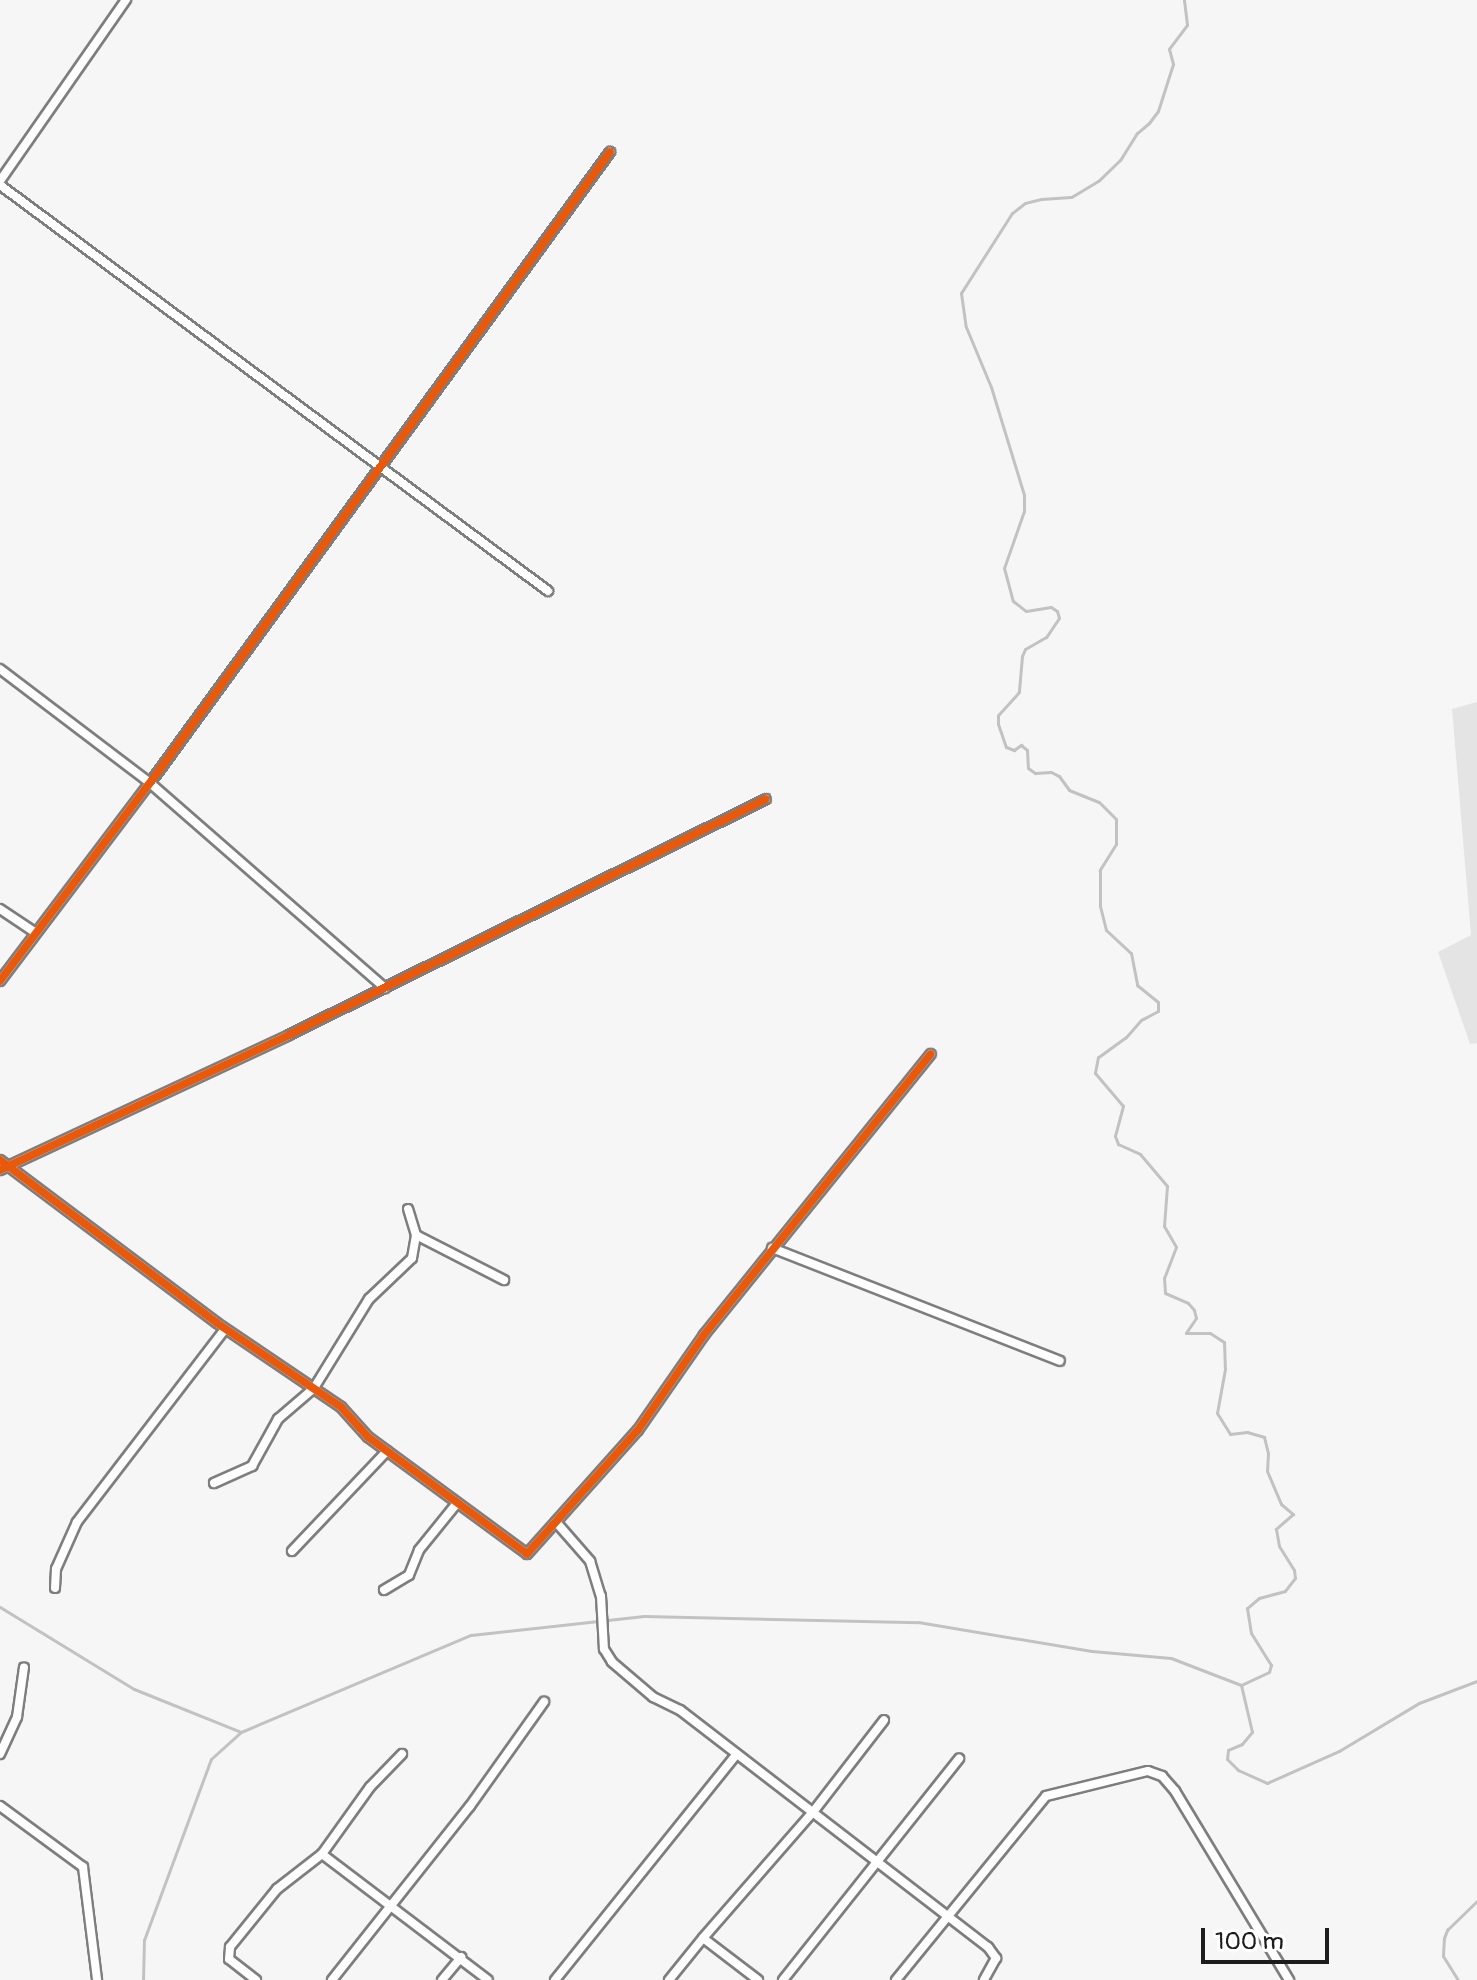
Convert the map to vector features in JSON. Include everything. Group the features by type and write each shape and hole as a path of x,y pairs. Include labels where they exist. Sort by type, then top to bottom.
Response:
{"street":[{"path":"126,0 0,183 548,591"},
{"path":"0,981 150,783 610,152"},
{"path":"0,669 150,783 385,988"},
{"path":"766,799 385,988 3,1165 225,1329 341,1407 387,1451 527,1554 638,1430 704,1335 931,1054"},
{"path":"0,909 36,933"},
{"path":"214,1483 252,1466 278,1419 314,1388 369,1299 412,1258 416,1235 408,1209"},
{"path":"416,1235 504,1280"},
{"path":"772,1248 1060,1361"},
{"path":"55,1588 56,1569 77,1522 225,1329"},
{"path":"292,1551 387,1451"},
{"path":"384,1590 409,1575 419,1550 457,1503"},
{"path":"556,1522 590,1561 601,1596 604,1649 608,1657 653,1697 680,1710 988,1947 996,1958 984,1980"},
{"path":"0,1754 17,1717 24,1667"},
{"path":"332,1980 391,1909 544,1702"},
{"path":"669,1980 813,1812 884,1720"},
{"path":"256,1980 229,1959 230,1947 277,1889 322,1854 370,1787 402,1754"},
{"path":"555,1980 737,1754"},
{"path":"783,1980 959,1759"},
{"path":"896,1980 1046,1796 1148,1771 1162,1776 1175,1791 1289,1980"},
{"path":"0,1806 83,1867 97,1980"},
{"path":"322,1854 488,1980"},
{"path":"703,1938 758,1980"},
{"path":"442,1980 461,1957"}],"shaded area":[{"path":"1477,702 1477,1043 1470,1044 1438,952 1471,935 1452,709"}],"waterway":[{"path":"1184,0 1187,25 1169,49 1173,64 1158,111 1149,123 1137,133 1120,160 1098,181 1071,197 1025,203 1012,213 961,293 966,327 991,387 1024,495 1024,511 1004,568 1013,601 1026,611 1051,607 1057,611 1059,618 1046,637 1025,649 1019,692 998,715 998,724 1006,747 1014,750 1021,745 1027,750 1028,768 1035,773 1051,772 1059,776 1069,790 1099,802 1116,819 1116,844 1100,870 1100,906 1106,930 1131,953 1137,985 1158,1002 1158,1011 1141,1020 1126,1037 1098,1057 1095,1073 1123,1106 1115,1136 1118,1144 1140,1154 1167,1186 1164,1226 1176,1247 1164,1278 1165,1293 1188,1303 1194,1310 1196,1318 1186,1333 1210,1333 1224,1342 1225,1369 1217,1413 1230,1434 1247,1432 1264,1437 1268,1453 1267,1471 1281,1504 1293,1514 1276,1529 1279,1546 1294,1570 1295,1578 1285,1591 1259,1598 1247,1608 1251,1633 1271,1665 1269,1672 1241,1685 1252,1732 1242,1744 1228,1750 1227,1759 1238,1770 1267,1783 1339,1751 1419,1703 1477,1681"},
{"path":"0,1607 134,1689 241,1732 471,1635 644,1616 918,1622 1092,1651 1171,1658 1241,1685"},
{"path":"143,1980 144,1940 211,1759 240,1733"},
{"path":"1458,1980 1443,1956 1444,1938 1447,1930 1477,1901"}],"cycle path":[{"path":"0,981 150,783 610,152"},
{"path":"0,1170 289,1035 766,799"},
{"path":"0,1160 217,1323 341,1407 368,1437 527,1554 638,1430 704,1335 931,1054"}]}
